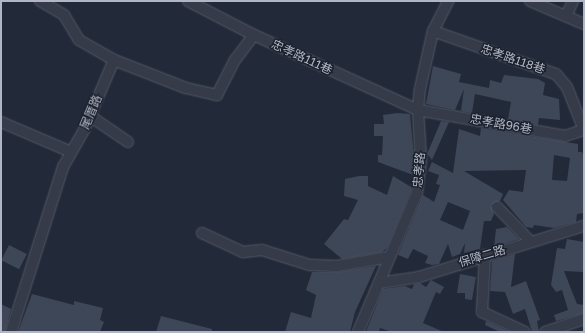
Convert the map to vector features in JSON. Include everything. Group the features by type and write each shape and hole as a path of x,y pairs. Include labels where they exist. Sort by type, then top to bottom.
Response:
{"street":[{"path":"40,1 64,15 78,40 114,60 186,88 217,95 235,60 254,35"},
{"name":"忠孝路111巷","path":"188,1 254,35 418,110"},
{"name":"忠孝路","path":"358,332 417,193 421,160 418,110 434,31 448,1"},
{"path":"530,1 584,24"},
{"path":"566,16 573,1"},
{"name":"忠孝路118巷","path":"434,31 556,74 567,87 584,130"},
{"name":"尾厝路","path":"10,332 69,151 78,141 114,60"},
{"name":"忠孝路96巷","path":"418,110 565,136 584,130"},
{"path":"90,116 128,142"},
{"path":"1,122 69,151"},
{"path":"497,207 531,242"},
{"name":"保障二路","path":"379,283 419,276 484,255 584,226"},
{"path":"202,233 243,252 262,250 310,265 337,266 389,257"},
{"path":"484,255 482,312 525,332"},
{"path":"545,332 584,319"}],"building":[{"path":"433,66 461,74 459,82 489,88 490,80 501,83 504,75 538,79 545,83 543,95 559,99 560,120 539,118 538,125 508,119 511,102 475,94 472,113 461,111 464,89 455,110 426,104"},
{"path":"397,113 410,114 414,157 413,175 378,162 378,155 382,155 383,136 374,136 374,124 384,124 383,115"},
{"path":"441,121 449,122 432,160 427,154"},
{"path":"481,128 578,144 578,152 582,152 584,157 584,213 577,214 576,222 554,228 534,225 533,228 526,227 503,200 509,190 523,192 526,170 464,171 503,194 500,201 491,205 494,214 491,221 484,221 480,249 464,253 465,243 460,254 452,257 448,244 439,264 432,265 425,263 428,256 413,249 408,259 398,255 423,195 434,202 440,185 436,184 439,175 428,171 432,162 453,173 459,129 480,136","holes":["554,155 570,158 567,181 552,180","448,202 470,211 463,230 440,220"]},
{"path":"368,176 368,186 387,195 393,176 411,187 411,191 387,248 382,252 342,259 324,244 344,219 348,220 358,200 344,196 345,179"},
{"path":"507,227 519,239 494,247 496,229"},
{"path":"567,239 584,242 583,272 564,271 577,304 584,305 584,313 556,321 554,315 568,310 562,290 556,292 551,285 557,248 565,249"},
{"path":"9,245 27,254 19,269 1,260"},
{"path":"515,254 511,287 526,281 540,320 537,321 539,332 532,332 525,309 513,314 505,292 490,291 492,261"},
{"path":"376,266 355,312 350,332 285,332 291,312 311,318 316,295 306,290 312,272 338,272"},
{"path":"460,274 476,277 472,300 465,299 465,293 457,293"},
{"path":"431,280 444,287 440,294 436,292 423,323 444,332 392,332 380,328 379,332 366,332 383,289 405,286 412,289 414,284 420,283 426,287"},
{"path":"32,294 74,305 74,301 103,308 100,320 104,322 100,332 18,332"},
{"path":"1,304 11,309 5,332 1,332"},
{"path":"161,316 212,329 212,332 156,332"},
{"path":"486,321 510,332 500,332 485,325"}]}
